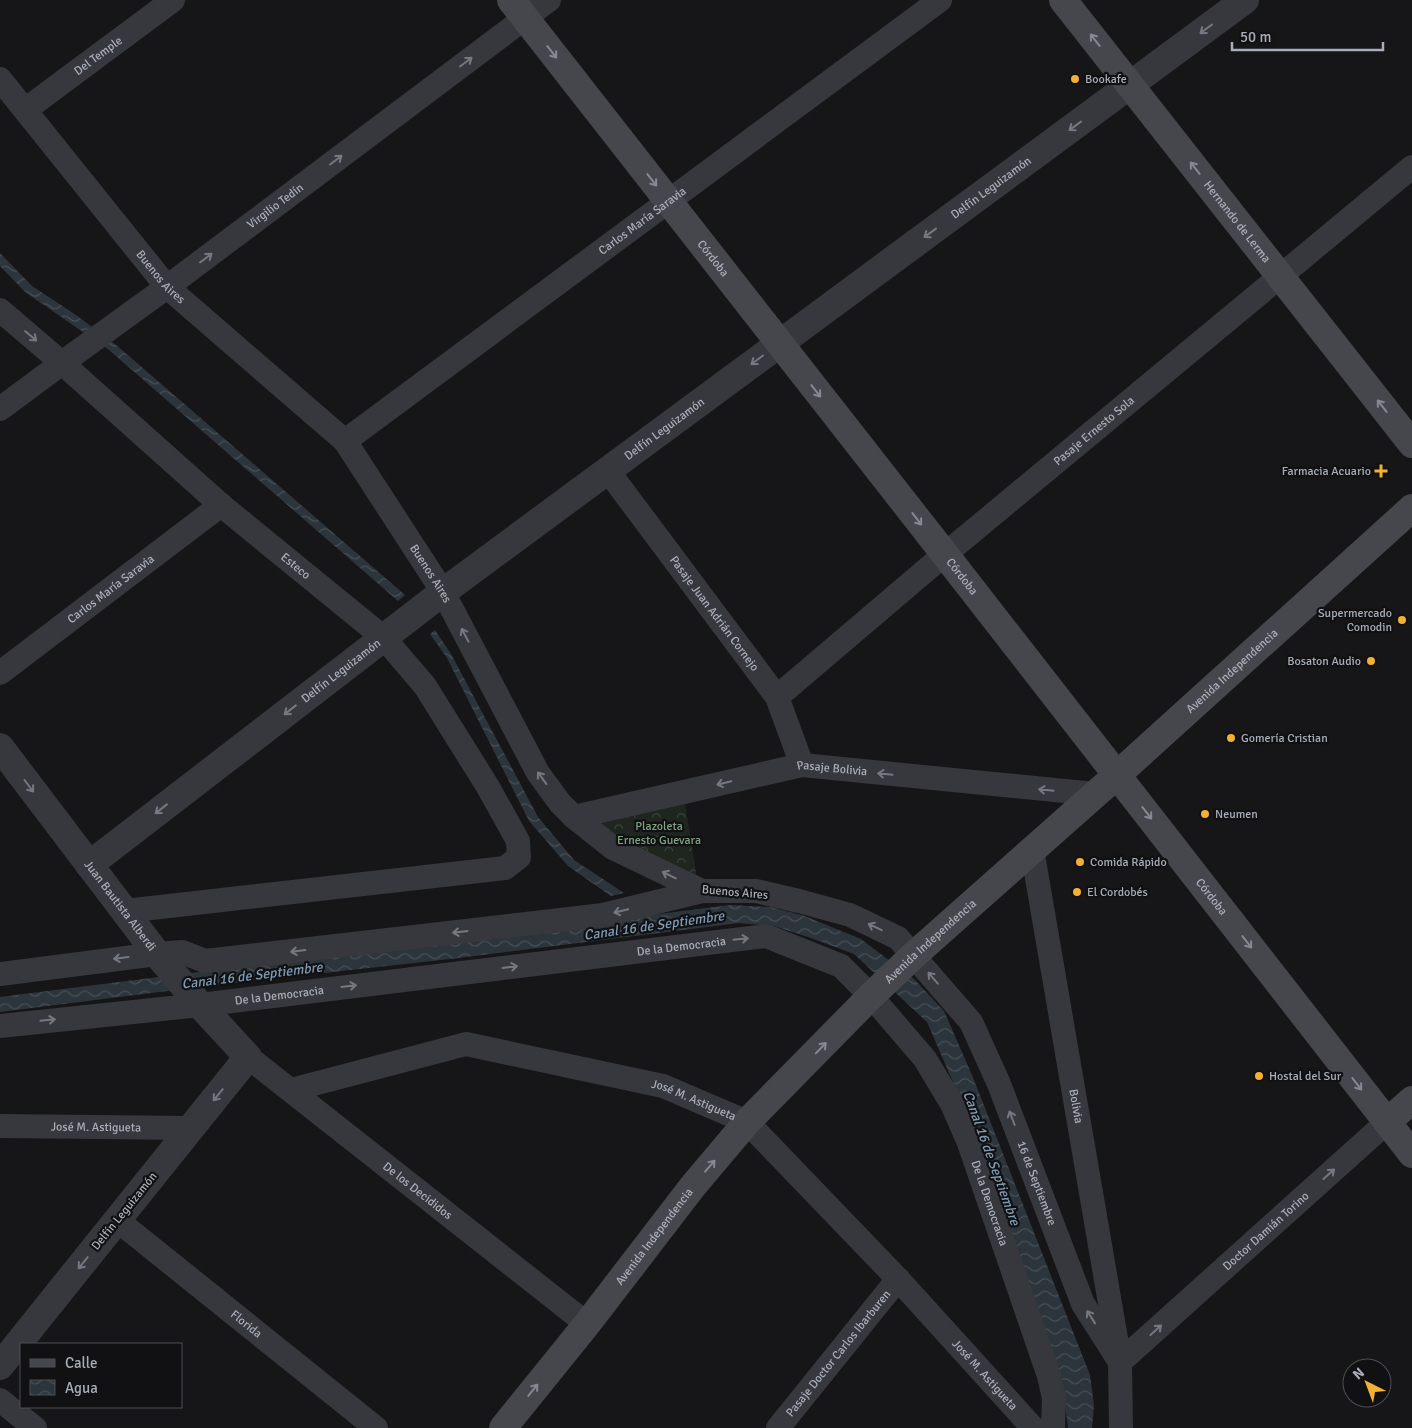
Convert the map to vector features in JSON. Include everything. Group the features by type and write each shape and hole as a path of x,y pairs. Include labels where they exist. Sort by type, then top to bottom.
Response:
{"main road":[{"name":"Hernando de Lerma","path":"1063,0 1412,444"},
{"name":"Córdoba","path":"518,9 1412,1154"},
{"name":"Avenida Independencia","path":"503,1428 587,1324 693,1186 747,1122 871,996 914,955 1117,775 1412,508"},
{"name":"Doctor Damián Torino","path":"1387,1122 1412,1100"}],"street":[{"name":"Del Temple","path":"25,110 172,0"},
{"name":"Virgilio Tedín","path":"0,410 167,287 518,9 549,0"},
{"name":"Carlos María Saravia","path":"345,441 940,0"},
{"name":"Delfín Leguizamón","path":"89,864 443,592 1245,0"},
{"name":"Buenos Aires","path":"0,79 167,287 345,441 443,592 538,773 560,803 574,817 613,848 702,891 756,891 850,915 898,938 914,955"},
{"name":"Pasaje Ernesto Sola","path":"777,697 945,554 1412,167"},
{"name":"Esteco","path":"0,310 71,356 221,505 384,638 425,686 488,787 518,841 519,857 504,868 125,911"},
{"name":"Pasaje Juan Adrián Cornejo","path":"608,471 777,697 802,765"},
{"name":"Carlos María Saravia","path":"0,673 221,505"},
{"name":"Juan Bautista Alberdi","path":"0,747 157,954 200,1005 248,1057"},
{"name":"Pasaje Bolivia","path":"574,817 802,765 1095,794"},
{"name":"Bolivia","path":"1032,849 1120,1362"},
{"path":"0,974 157,954 182,952 205,962 410,938 603,915 702,891"},
{"name":"De la Democracia","path":"0,1026 200,1005 766,936 841,966 871,996 925,1059 952,1104 969,1143 1049,1376 1054,1398 1053,1428"},
{"name":"16 de Septiembre","path":"914,955 971,1022 999,1084 1083,1304 1120,1362"},
{"name":"José M. Astigueta","path":"291,1090 466,1044 662,1086 747,1122 898,1279 1034,1428"},
{"name":"Delfín Leguizamón","path":"0,1366 248,1057"},
{"name":"De los Decididos","path":"248,1057 587,1324"},
{"name":"Doctor Damián Torino","path":"1120,1362 1387,1122"},
{"name":"José M. Astigueta","path":"0,1126 191,1128"},
{"name":"Florida","path":"117,1220 376,1428"},
{"name":"Pasaje Doctor Carlos Ibarburen","path":"778,1428 898,1279"},
{"path":"1120,1362 1121,1428"},
{"path":"0,1400 35,1428"}],"green space":[{"name":"Plazoleta Ernesto Guevara","path":"684,797 698,885 583,819"}],"water":[{"path":"0,253 32,286 115,344 405,595 398,601 109,350 25,292 0,266"},
{"path":"435,630 451,654 538,817 574,860 624,893 611,896 568,866 529,821 447,658 430,634"},
{"name":"Canal 16 de Septiembre","path":"730,905 770,907 802,915 861,939 914,979 944,1011 972,1075 1090,1375 1094,1405 1092,1428 1068,1428 1062,1379 975,1133 927,1022 854,954 774,926 739,923 0,1012 0,997"}],"place":[{"name":"Bookafe","path":"1075,79"},
{"name":"Farmacia Acuario","path":"1381,471"},
{"name":"Supermercado Comodin","path":"1402,620"},
{"name":"Bosaton Audio","path":"1371,661"},
{"name":"Gomería Cristian","path":"1231,738"},
{"name":"Neumen","path":"1205,814"},
{"name":"Comida Rápido","path":"1080,862"},
{"name":"El Cordobés","path":"1077,892"},
{"name":"Hostal del Sur","path":"1259,1076"}]}
